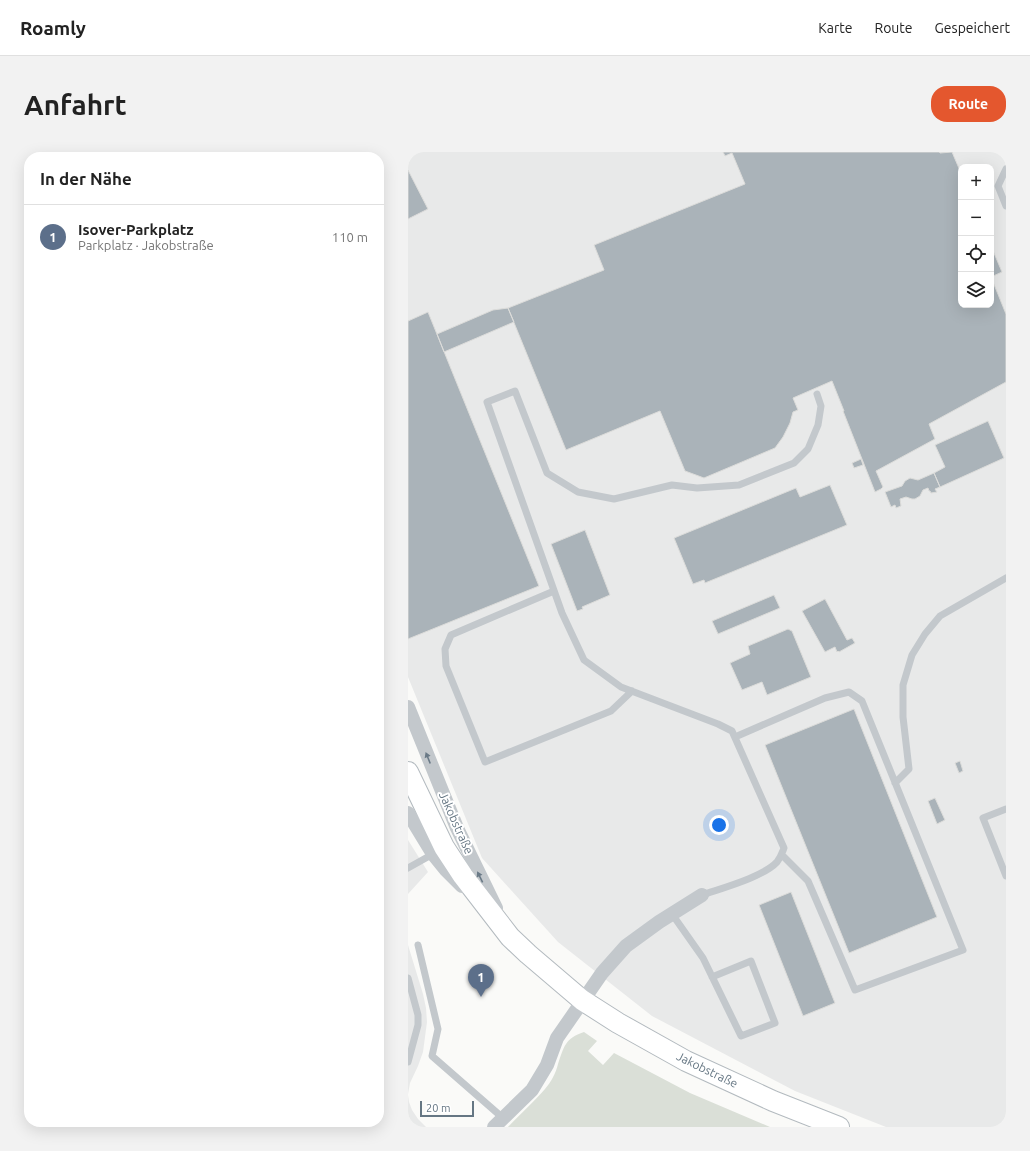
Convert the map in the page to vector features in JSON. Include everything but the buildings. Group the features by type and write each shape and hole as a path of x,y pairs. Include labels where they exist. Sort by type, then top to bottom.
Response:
{"main road":[{"path":"408,772 448,853 463,876 510,937"},
{"name":"Jakobstraße","path":"510,937 582,1000 618,1023 686,1061 772,1101 839,1127"}],"street":[{"name":"Jakobstraße","path":"408,707 457,828 510,937"},
{"name":"Jakobstraße","path":"408,813 433,854 446,870 510,937"},
{"path":"498,1122 532,1090 547,1065 557,1038 602,973 626,946 659,922 702,895"}],"lane":[{"path":"1006,169 998,186 1006,206"},
{"path":"702,895 736,884 764,871 776,862 782,855 784,848 732,731 718,724 621,687 584,660 562,613 487,402 515,391 547,473 578,492 614,499 672,485 697,488 739,485 794,463 808,449 818,425 821,406 817,394"},
{"path":"895,783 909,769 903,717 903,685 912,655 925,634 940,616 1006,578"},
{"path":"554,591 451,635 445,649 446,666 485,762 611,711 632,691"},
{"path":"735,737 825,698 849,692 862,701 963,950 855,990 808,881 782,855"},
{"path":"1006,809 983,818 1006,876"},
{"path":"408,868 433,854"},
{"path":"672,914 703,958 712,977 741,1036 775,1023 751,961 712,977"},
{"path":"418,945 438,1029 432,1056 498,1122"},
{"path":"408,978 418,1015 418,1025 408,1062"}],"shaded area":[{"path":"408,152 1006,152 1006,1127 886,1127 795,1091 652,1016 558,942 482,858 408,677"},
{"path":"408,840 428,872 408,894"},
{"path":"408,945 423,994 427,1022 423,1052 410,1083 408,1094"},
{"path":"584,1032 597,1041 588,1051 603,1065 614,1053 690,1093 770,1127 508,1127 545,1089 555,1074 562,1053 569,1040"},
{"path":"408,1095 412,1110 426,1127 408,1127"}],"place":[{"name":"Isover-Parkplatz","path":"481,997"}]}
